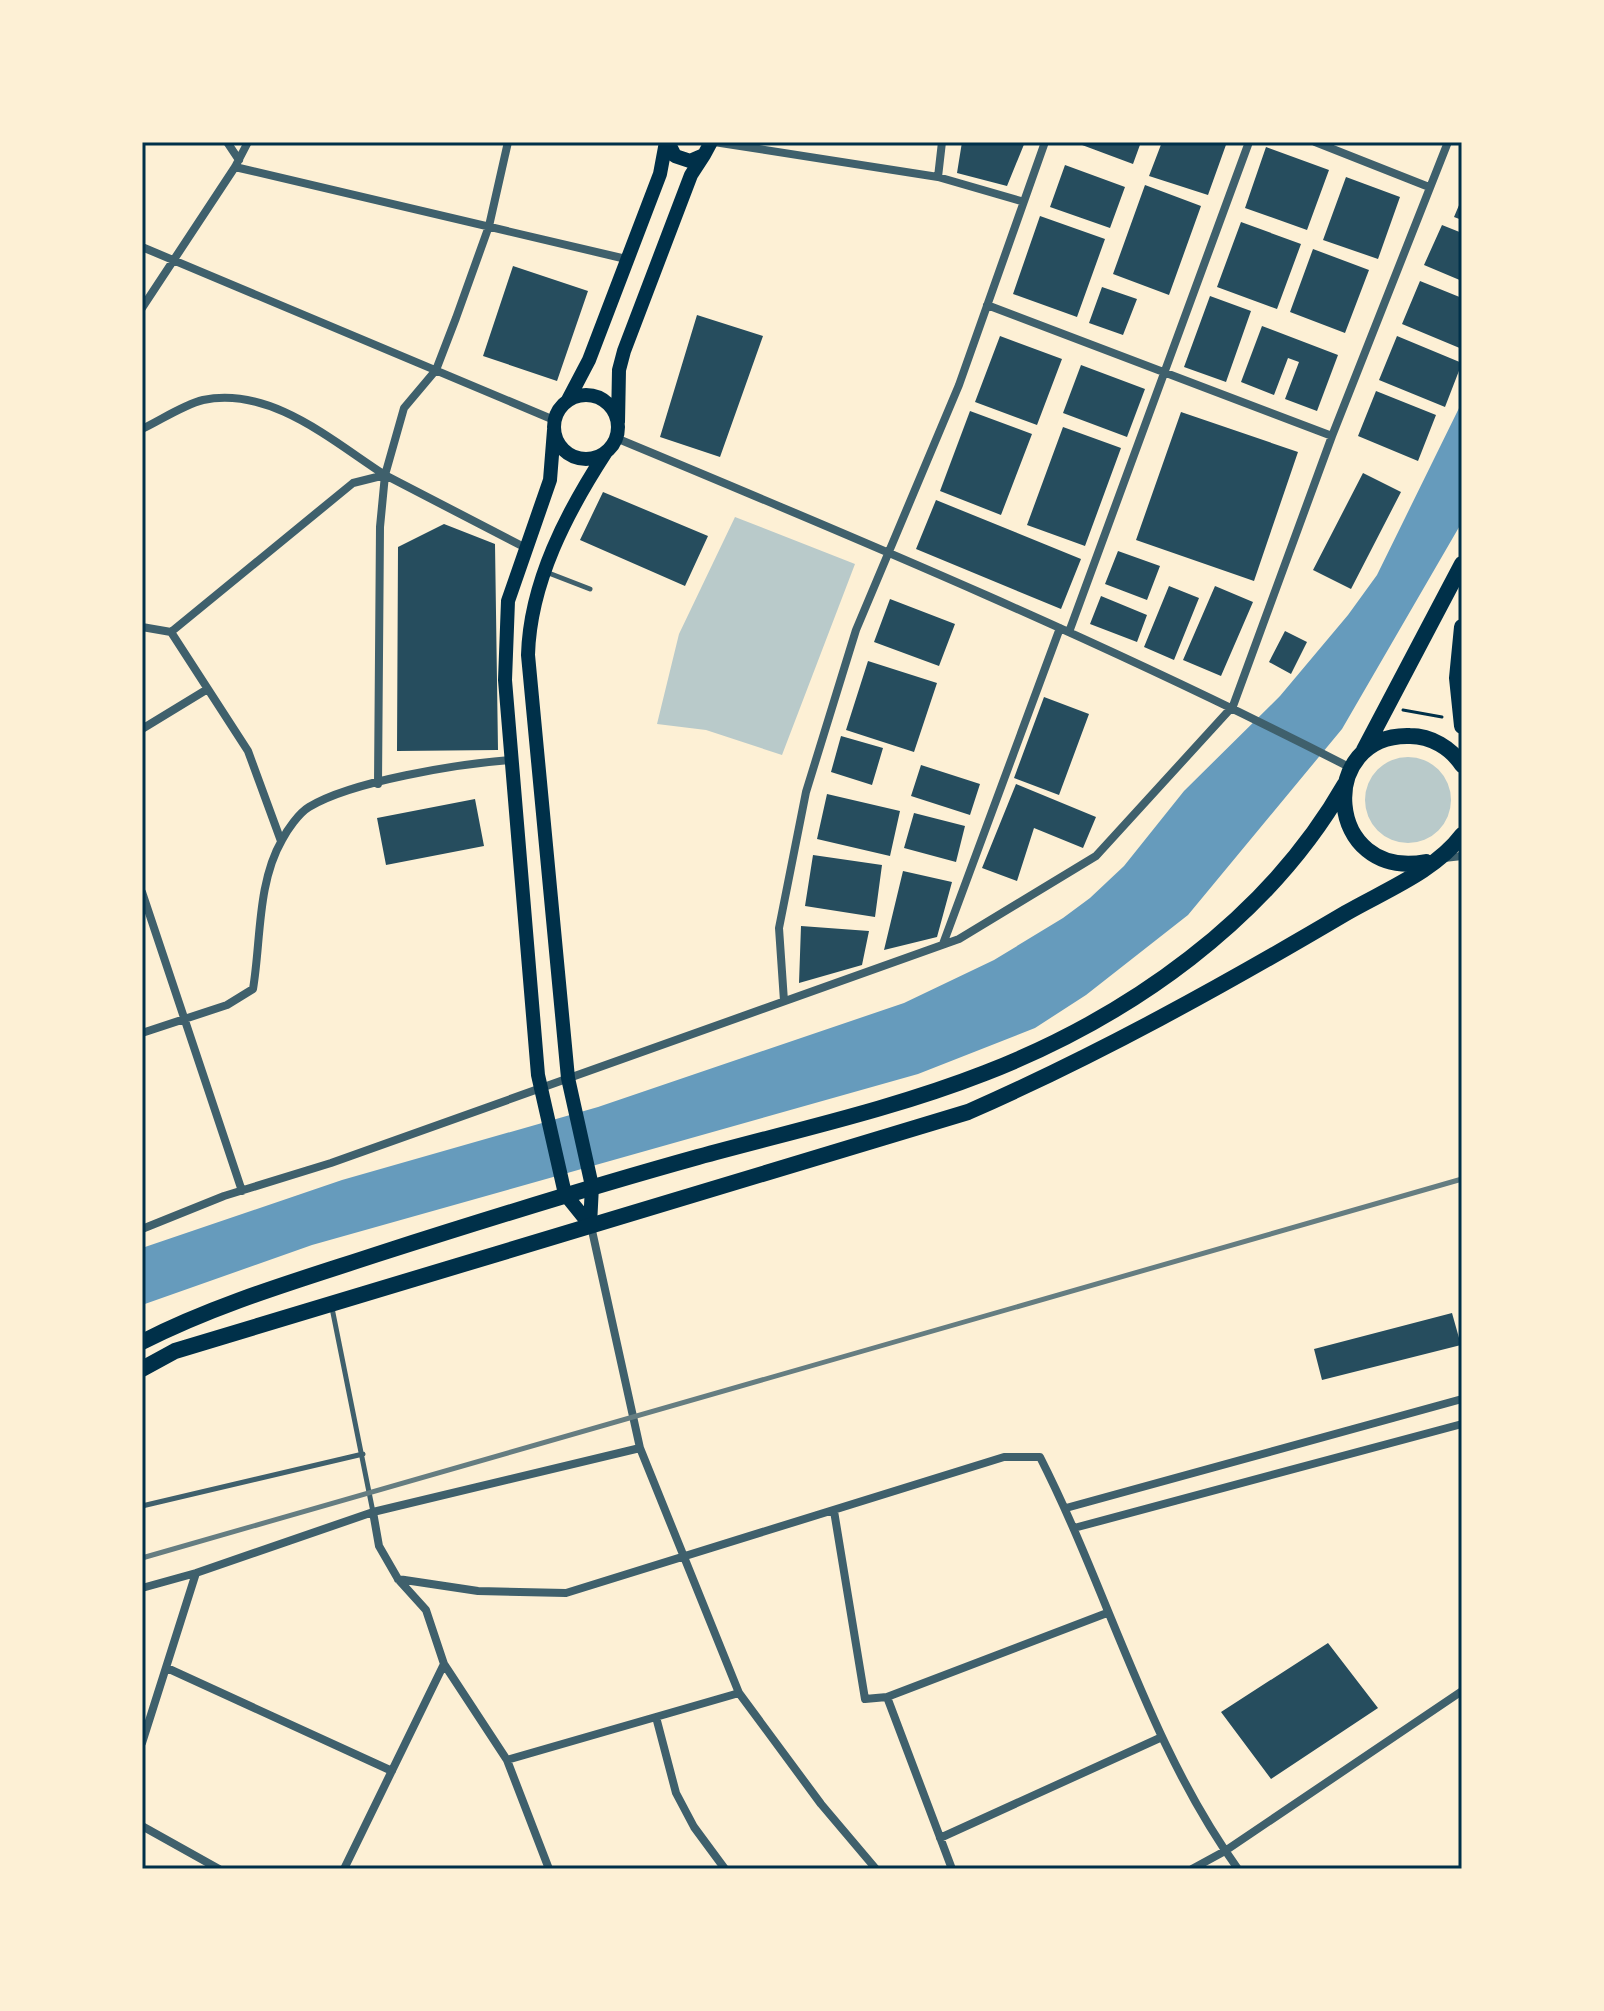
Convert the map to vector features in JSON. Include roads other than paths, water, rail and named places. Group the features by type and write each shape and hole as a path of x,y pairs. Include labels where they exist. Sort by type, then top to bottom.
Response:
{"highway":[{"path":"142,1342 288,1283 565,1194 950,1085 1026,1056 1153,985 1201,949 1275,880 1323,819 1462,564"},
{"path":"1462,627 1458,656 1462,723"},
{"path":"1439,858 1408,865 1391,863 1362,846 1345,817 1352,769 1387,739 1418,736 1446,748 1462,765"},
{"path":"142,1369 175,1351 943,1121 991,1102 1123,1037 1284,950 1439,858 1462,835"}],"main road":[{"path":"667,142 670,150 682,160 709,146"},
{"path":"590,1225 565,1194 536,1066 504,651 508,601 524,547 550,480 554,425 589,360 660,174 667,142"},
{"path":"590,1225 592,1186 570,1085 528,672 531,626 546,572 569,513 616,438 619,370 624,351 691,175 709,146"},
{"path":"568,400 583,394 599,397 612,407 618,422"},
{"path":"554,425 559,445 573,456 590,459 606,452"}],"street":[{"path":"227,142 237,164"},
{"path":"142,308 176,260 248,142"},
{"path":"378,784 380,527 385,475 404,408 436,370 489,226 508,142"},
{"path":"938,177 942,142"},
{"path":"784,1001 779,928 806,792 856,630 891,552 987,305 1021,201 1045,142"},
{"path":"943,944 1166,372 1249,142"},
{"path":"1315,142 1429,187"},
{"path":"142,1229 242,1191 570,1085 784,1001 959,939 1096,856 1233,706 1332,436 1448,142"},
{"path":"709,146 938,177 1021,201"},
{"path":"237,164 626,259"},
{"path":"142,247 436,370 554,425"},
{"path":"987,305 1332,436"},
{"path":"142,429 202,401 242,398 281,409 385,475 524,547"},
{"path":"616,438 891,552 1065,630 1233,706 1352,769"},
{"path":"142,627 171,632 353,483 385,475"},
{"path":"171,632 248,751 281,841"},
{"path":"142,729 206,690"},
{"path":"142,1033 227,1005 253,989 269,878 281,841 305,809 330,796 459,764 510,760"},
{"path":"1439,858 1462,856"},
{"path":"142,892 242,1191"},
{"path":"590,1225 640,1448 739,1693 821,1804 876,1869"},
{"path":"1066,1508 1462,1399"},
{"path":"1074,1528 1462,1424"},
{"path":"142,1588 196,1573 373,1512 640,1448"},
{"path":"398,1579 478,1591 566,1593 687,1558 1004,1457 1040,1457 1066,1508 1107,1613 1162,1737 1238,1869"},
{"path":"834,1511 865,1699 887,1697 1107,1613"},
{"path":"373,1512 379,1546 398,1579 426,1610 444,1664 507,1760 549,1869"},
{"path":"142,1743 196,1573"},
{"path":"344,1869 444,1664"},
{"path":"167,1668 392,1771"},
{"path":"507,1760 739,1693"},
{"path":"1192,1869 1225,1851 1461,1695"},
{"path":"887,1697 952,1869"},
{"path":"656,1717 676,1793 694,1827 725,1869"},
{"path":"940,1838 1162,1737"},
{"path":"142,1826 219,1869"}],"lane":[{"path":"546,572 590,589"},
{"path":"331,1303 373,1512"},
{"path":"142,1506 363,1454"}],"water":[{"path":"1462,402 1462,522 1342,729 1188,915 1086,995 1035,1028 918,1074 312,1245 142,1305 142,1248 342,1180 598,1107 904,1003 994,960 1063,918 1124,866 1184,791 1280,696 1348,615 1377,575"}],"railway":[{"path":"142,1558 1462,1179"}]}
